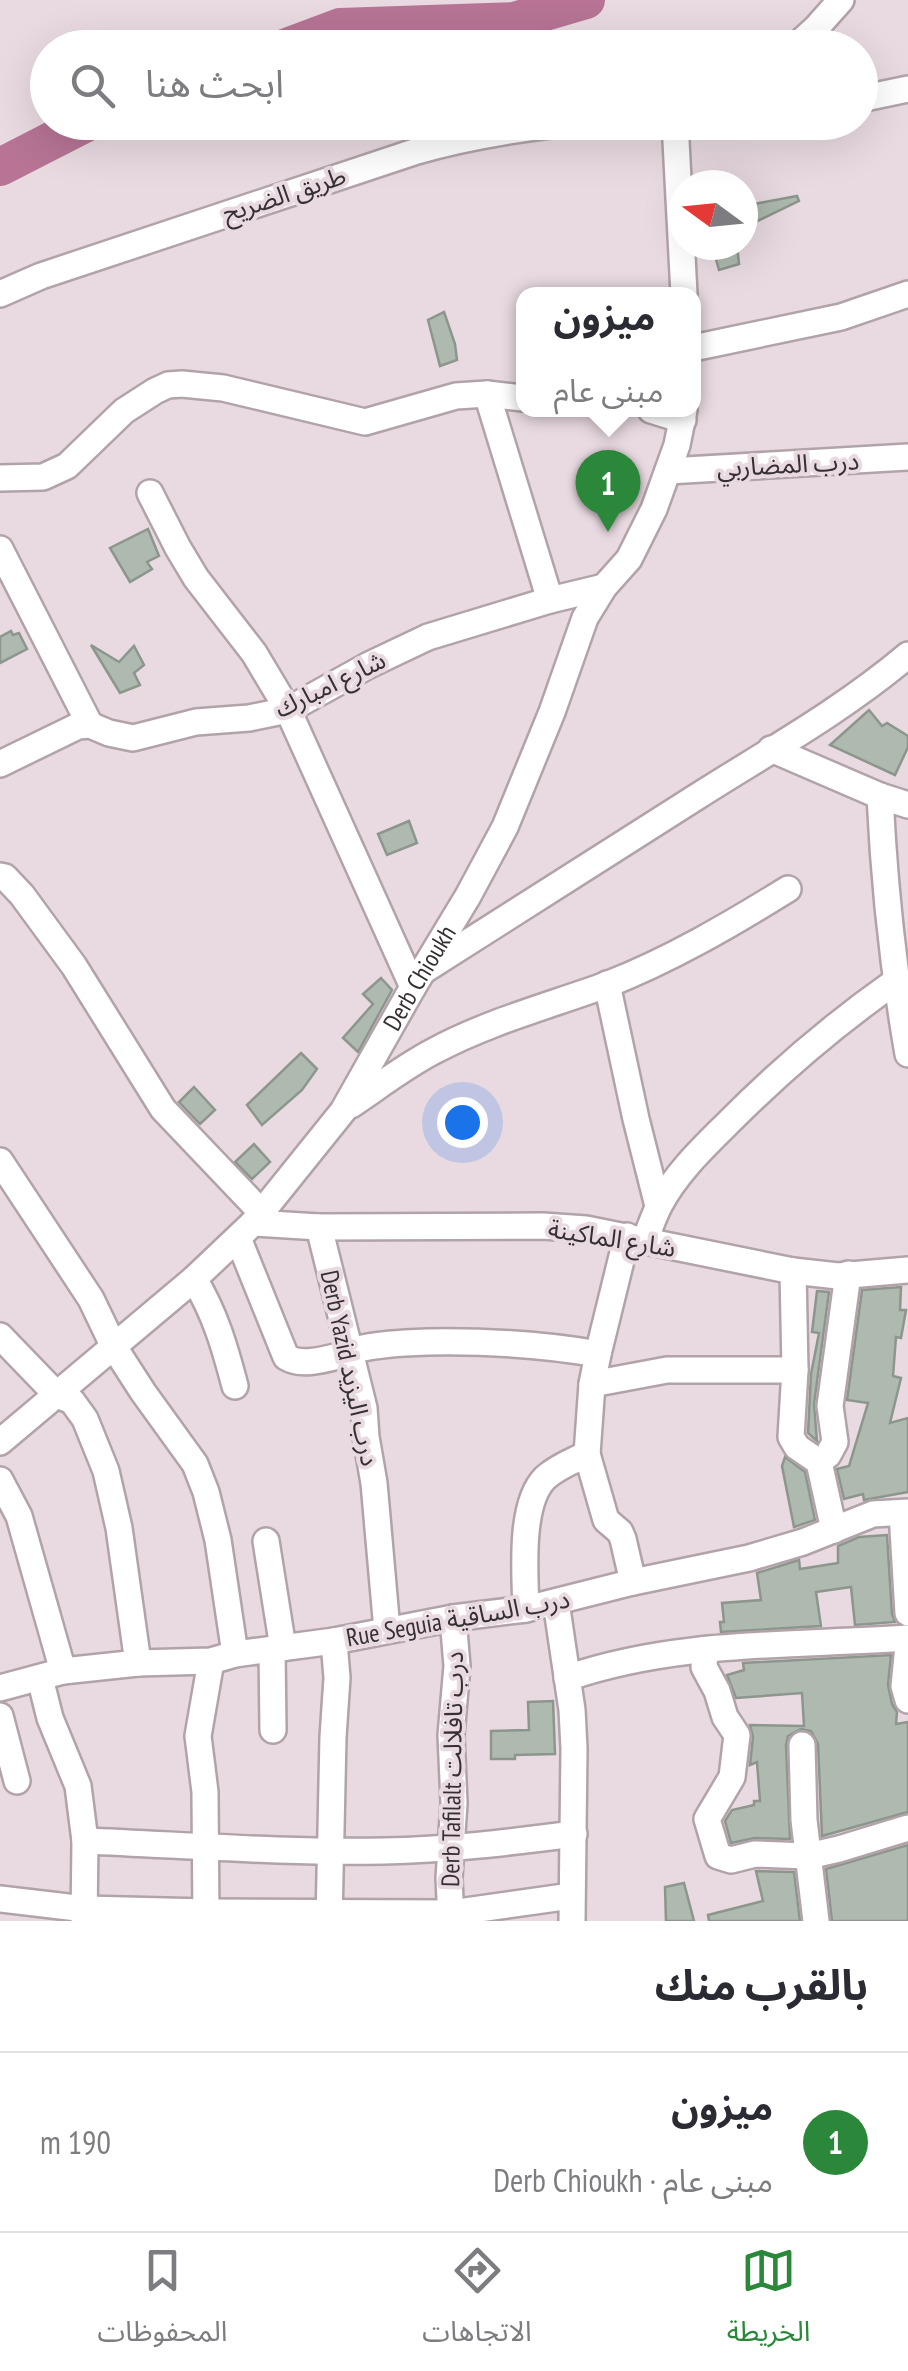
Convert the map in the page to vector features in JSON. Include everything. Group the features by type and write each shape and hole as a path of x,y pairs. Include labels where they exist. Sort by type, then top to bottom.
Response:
{"street":[{"path":"814,30 841,0"},
{"path":"878,95 908,89"},
{"name":"طريق الضريح","path":"0,294 206,220 454,140"},
{"path":"676,140 684,287"},
{"path":"701,346 841,317 908,294"},
{"path":"0,478 43,477 68,466 124,412 168,385 223,388 365,422 442,399 487,394 516,397"},
{"path":"487,394 550,600"},
{"name":"Derb Chioukh","path":"0,1442 194,1279 251,1225 343,1111 506,827 585,618 604,587 629,559 654,509 683,417"},
{"name":"درب المضاربي","path":"668,471 908,456"},
{"path":"150,493 196,578 254,653 288,710 417,979 866,690 908,655"},
{"path":"0,549 90,725 72,728 0,764"},
{"name":"شارع امبارك","path":"90,725 133,738 196,722 288,710 428,637 604,587"},
{"path":"771,749 908,805"},
{"path":"880,796 896,981 908,1054"},
{"path":"0,876 22,894 74,966 163,1110 251,1225 286,1357 309,1362 384,1344 475,1341 598,1354"},
{"path":"343,1111 434,1051 530,1010 656,964 788,889"},
{"path":"634,1582 623,1539 606,1520 586,1454 598,1354 636,1238 679,1174 756,1094 855,1009 896,981"},
{"path":"607,984 658,1206"},
{"path":"0,1161 90,1299 114,1347 196,1464 206,1492 218,1540 223,1658 198,1736 205,1792 206,1917"},
{"name":"شارع الماكينة","path":"251,1225 543,1226 636,1238 838,1276 908,1270"},
{"name":"Derb Yazid درب اليزيد","path":"319,1226 364,1408 387,1630"},
{"path":"794,1270 792,1437 797,1447 819,1462 834,1530"},
{"path":"819,1462 835,1442 830,1406 848,1274"},
{"path":"194,1279 223,1339 235,1386"},
{"path":"0,1336 57,1395 72,1400 79,1408 106,1471 138,1663"},
{"path":"592,1384 667,1370 795,1370"},
{"path":"526,1609 525,1536 537,1488 554,1472 586,1454"},
{"path":"0,1480 19,1516 52,1675 50,1718 78,1786 86,1841 85,1915"},
{"path":"905,1512 908,1614"},
{"name":"Rue Seguia درب الساقية","path":"0,1688 52,1675 138,1663 223,1658 526,1609 748,1558 804,1542 873,1514 905,1512"},
{"path":"266,1540 278,1648 272,1730"},
{"path":"0,1899 85,1915 451,1917 572,1909 574,1748 556,1602"},
{"name":"Derb Tafilalt درب تافلالت","path":"451,1917 454,1803 450,1735 457,1666 453,1618"},
{"path":"567,1678 634,1659 705,1650 908,1638"},
{"path":"328,1916 337,1678 334,1641"},
{"path":"908,1646 904,1686 908,1700"},
{"path":"705,1650 704,1667 717,1690 724,1717 737,1735 732,1777 708,1815 716,1852 726,1860 755,1854 808,1856 908,1828"},
{"path":"0,1716 17,1781"},
{"path":"802,1745 804,1820 816,1921"},
{"path":"86,1841 328,1852 450,1849 574,1834"}],"building":[{"path":"797,196 799,201 758,221 758,203"},
{"path":"716,260 739,260 739,264 719,270"},
{"path":"444,312 457,360 440,366 428,320"},
{"path":"148,529 159,556 147,562 152,569 130,582 110,548"},
{"path":"11,631 13,635 19,633 27,649 0,663 0,637"},
{"path":"91,645 119,662 134,646 144,665 134,673 140,685 120,693"},
{"path":"869,710 882,726 887,723 908,736 908,747 895,775 830,745"},
{"path":"409,821 417,843 387,855 378,834"},
{"path":"381,978 392,990 358,1052 343,1038 373,1004 363,994"},
{"path":"301,1053 317,1069 302,1090 262,1125 247,1105"},
{"path":"194,1087 215,1110 200,1124 179,1102"},
{"path":"254,1144 270,1162 252,1179 235,1162"},
{"path":"901,1287 900,1310 906,1310 901,1338 896,1337 893,1376 901,1378 890,1423 908,1418 908,1492 864,1500 863,1494 844,1499 837,1469 849,1466 868,1403 847,1400 862,1290"},
{"path":"817,1291 829,1292 814,1404 817,1441 808,1433 811,1374 819,1333 812,1332"},
{"path":"785,1457 805,1472 815,1520 794,1527 782,1466"},
{"path":"887,1535 895,1622 855,1625 851,1587 816,1592 821,1626 721,1632 722,1603 761,1600 757,1573 799,1560 800,1569 838,1563 838,1546 859,1537"},
{"path":"891,1655 888,1685 897,1712 896,1724 908,1722 908,1812 822,1836 818,1744 811,1731 801,1729 788,1736 786,1745 790,1839 755,1838 731,1843 725,1821 732,1810 760,1801 757,1762 750,1765 750,1725 804,1726 802,1693 736,1698 727,1675 744,1670 743,1663"},
{"path":"553,1701 555,1754 491,1759 491,1731 529,1730 528,1702"},
{"path":"908,1845 908,1921 832,1921 826,1869"},
{"path":"756,1871 794,1872 800,1921 709,1921 708,1915 763,1901"},
{"path":"684,1883 694,1921 666,1921 665,1887"}],"waterway":[{"path":"332,30 514,21 586,0"},
{"path":"0,167 53,140"}],"place":[{"name":"ميزون","path":"608,532"}]}
